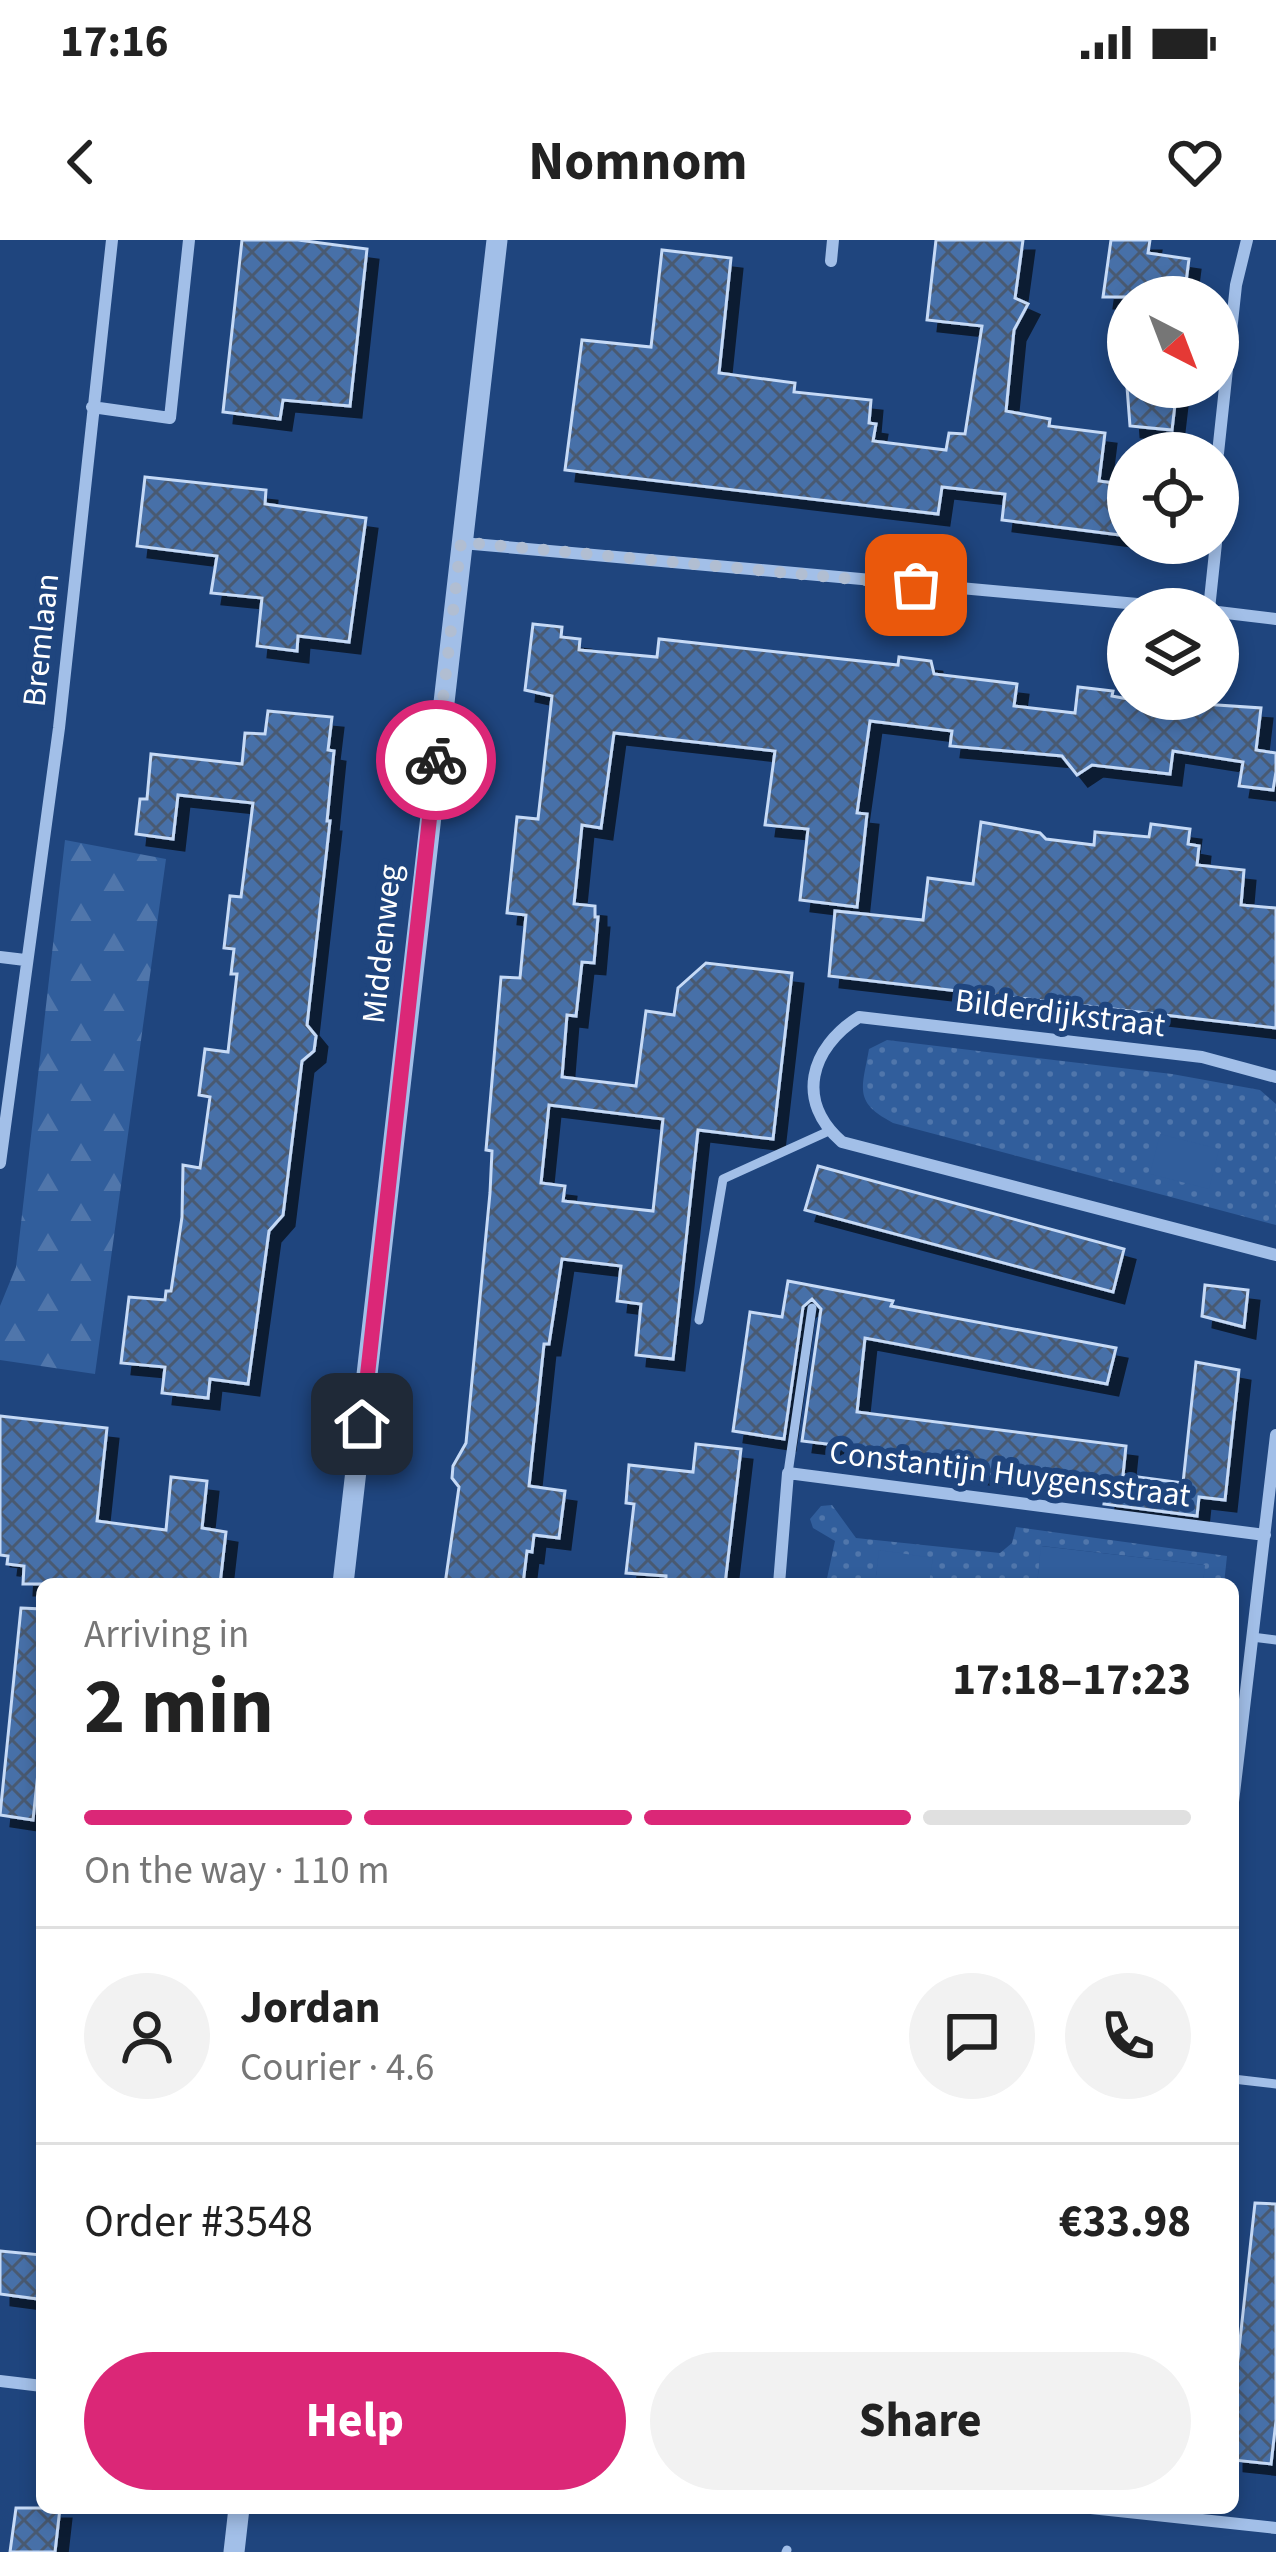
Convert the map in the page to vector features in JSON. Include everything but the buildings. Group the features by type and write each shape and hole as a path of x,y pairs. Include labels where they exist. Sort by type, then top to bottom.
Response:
{"street":[{"name":"Bremlaan","path":"0,1163 59,728 112,240"},
{"path":"92,407 170,418 189,240"},
{"name":"Middenweg","path":"344,1578 497,240"},
{"path":"831,261 833,240"},
{"path":"1221,432 1236,285 1247,240"},
{"path":"461,542 1107,601"},
{"path":"1239,615 1276,619"},
{"path":"0,957 25,960"},
{"name":"Bilderdijkstraat","path":"829,1131 814,1099 815,1071 824,1048 859,1017 1202,1057 1276,1077"},
{"path":"829,1131 842,1142 1276,1255"},
{"path":"1239,1705 1252,1637 1276,1435"},
{"name":"Constantijn Huygensstraat","path":"779,1578 788,1473 1264,1534"},
{"path":"0,2381 36,2385"},
{"path":"234,2552 238,2514"},
{"path":"1179,2514 1276,2528"}],"lane":[{"path":"699,1320 723,1179 829,1131"},
{"path":"788,1473 812,1308"},
{"path":"1252,1637 1276,1640"},
{"path":"1239,2080 1276,2084"}],"green space":[{"path":"65,840 166,859 95,1374 0,1360 0,1306 16,1267"},
{"path":"887,1040 1172,1074 1260,1090 1276,1104 1276,1225 893,1123 871,1108 863,1093 869,1049"},
{"path":"1160,1134 1219,1149 1209,1189 1150,1174"},
{"path":"832,1505 856,1538 1000,1553 1012,1543 1016,1527 1227,1556 1225,1578 1203,1578 1204,1565 1042,1546 1038,1578 895,1578 880,1550 876,1578 827,1578 835,1541 813,1528 810,1519 821,1506"},
{"path":"1041,1546 1205,1565 1204,1578 1038,1578"},
{"path":"879,1550 933,1558 930,1578 876,1578"}],"way so far":[{"path":"436,760 461,542 916,585"}],"route":[{"path":"362,1424 436,760"}]}
